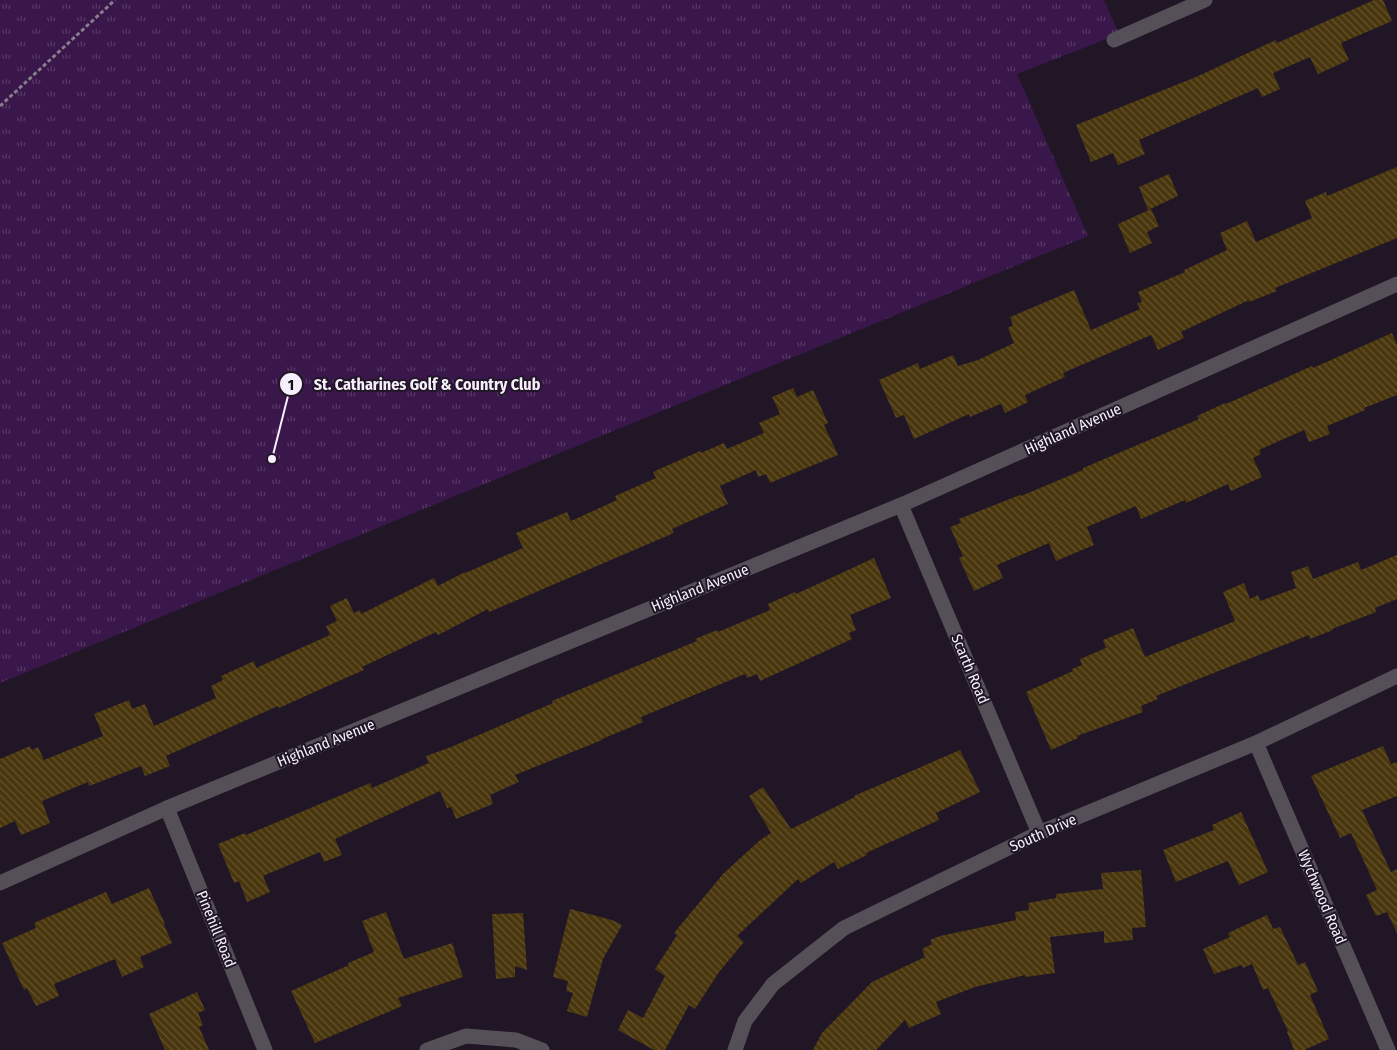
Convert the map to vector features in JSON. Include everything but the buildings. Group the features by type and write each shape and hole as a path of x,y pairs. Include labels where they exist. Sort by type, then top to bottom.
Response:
{"street":[{"path":"1114,40 1205,0"},
{"name":"Highland Avenue","path":"0,882 167,808 901,505 1397,284"},
{"name":"Scarth Road","path":"901,505 1039,833"},
{"name":"South Drive","path":"735,1050 746,1021 773,984 844,928 1039,833 1256,743 1397,676"},
{"name":"Wychwood Road","path":"1256,743 1388,1050"},
{"name":"Pinehill Road","path":"167,808 265,1050"},
{"path":"427,1050 466,1036 516,1040 542,1050"}],"path":[{"path":"0,106 115,0"}],"green space":[{"path":"0,0 1104,0 1119,34 1017,74 1088,236 0,683"}],"place":[{"name":"St. Catharines Golf & Country Club","path":"272,459"}]}
